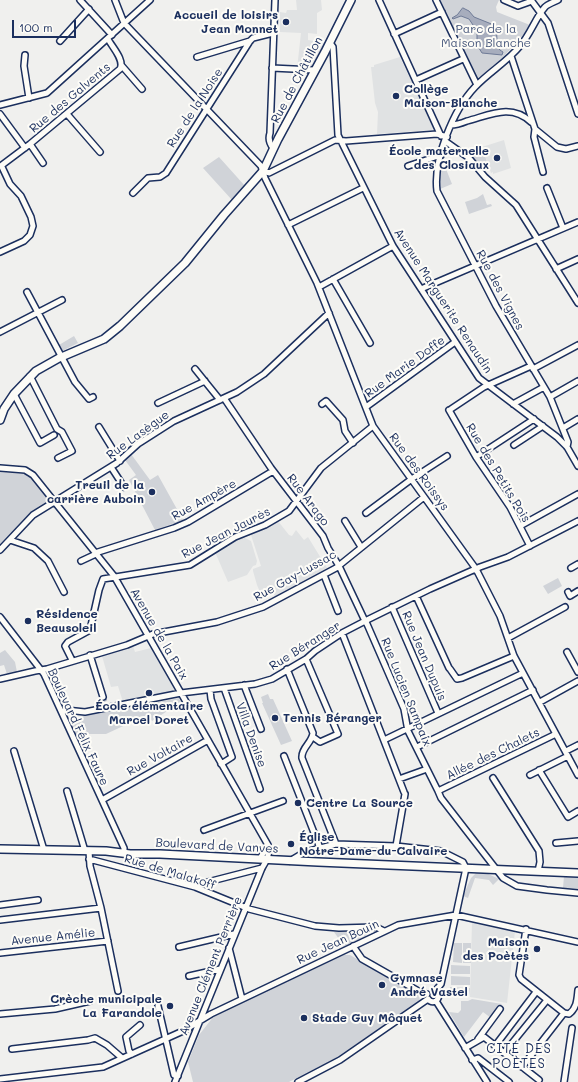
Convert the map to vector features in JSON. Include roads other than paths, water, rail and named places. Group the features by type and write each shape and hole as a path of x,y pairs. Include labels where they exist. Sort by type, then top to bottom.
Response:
{"main road":[{"name":"Rue de Châtillon","path":"0,420 4,409 14,394 30,376 43,366 104,339 120,326 185,263 224,215 263,171 273,148 330,43 351,0"},
{"name":"Boulevard de Vanves","path":"0,849 44,850 88,855 124,853 496,870 538,870 578,873"}],"street":[{"path":"80,0 112,35"},
{"path":"115,0 124,23"},
{"path":"273,148 270,144 269,138 275,0"},
{"path":"380,0 394,34 444,138"},
{"path":"436,0 463,59 477,85"},
{"path":"504,0 518,6 532,1 541,13 549,26 578,114"},
{"path":"541,13 546,6 558,0"},
{"path":"0,105 43,95 51,90 108,39 147,1"},
{"path":"60,41 89,9"},
{"path":"394,34 442,12"},
{"name":"Rue des Vignes","path":"541,13 524,41 510,56 477,85 466,98 444,138 436,177 437,192 475,266 496,306 550,397 568,442 567,447"},
{"name":"Rue des Roissys","path":"124,23 261,166 265,178 319,287 373,426 476,569 500,616 514,656 578,775"},
{"path":"197,57 250,41 253,38 273,33"},
{"name":"Rue des Galvents","path":"0,252 24,241 30,235 33,226 31,217 21,196 10,184 2,165 67,114 122,66 122,62 108,39"},
{"name":"Rue de la Noise","path":"133,193 148,178 160,177 166,173 250,41"},
{"name":"Avenue Marguerite Renaudin","path":"330,43 333,47 338,136 393,246 479,378 558,437 576,457 578,466"},
{"path":"25,55 24,66 29,98"},
{"path":"510,56 535,129 556,147 566,149 578,146"},
{"path":"416,80 463,59"},
{"path":"122,66 142,89"},
{"path":"272,68 314,70"},
{"path":"451,125 504,111 522,115 532,123"},
{"path":"0,114 43,163"},
{"path":"67,114 100,152"},
{"path":"535,129 534,138 543,172"},
{"path":"270,133 278,139"},
{"path":"263,171 269,173 335,140 340,139 346,141 438,134 469,158 485,176 516,205 578,304"},
{"path":"408,166 441,155"},
{"path":"288,225 363,188"},
{"path":"547,188 564,228"},
{"path":"421,289 578,222"},
{"path":"319,287 393,246"},
{"path":"556,269 578,259"},
{"path":"333,279 370,343"},
{"path":"27,292 75,382 89,399 93,397"},
{"path":"0,332 62,300"},
{"name":"Rue Lasègue","path":"0,550 33,515 120,461 138,444 174,421 237,392 264,374 329,313"},
{"name":"Rue Marie Doffe","path":"366,408 455,342"},
{"path":"488,386 578,346"},
{"name":"Rue Arago","path":"195,369 222,399 273,471 323,536 365,621"},
{"path":"30,376 56,429 62,432 72,451 58,458"},
{"path":"158,403 205,381"},
{"path":"550,397 578,381"},
{"name":"Rue des Petits Pois","path":"488,386 450,410 476,457 510,506 530,546"},
{"path":"513,404 544,387"},
{"path":"14,394 40,443 54,436"},
{"path":"322,404 326,401 343,420 345,431 353,443"},
{"path":"476,457 534,419"},
{"path":"563,428 578,419"},
{"name":"Rue Jean Jaurès","path":"114,576 190,566 235,537 265,525 287,511 321,468 373,426"},
{"path":"514,445 543,426"},
{"path":"99,427 120,461"},
{"path":"366,513 411,479 447,456"},
{"path":"111,467 124,487"},
{"name":"Avenue de la Paix","path":"0,468 24,470 30,472 37,478 95,554 114,576 208,740 220,764 268,845 269,854 264,859"},
{"name":"Rue Ampère","path":"81,561 95,554 188,522 273,471"},
{"path":"520,526 578,494"},
{"name":"Rue Gay-Lussac","path":"0,680 41,670 127,645 154,634 217,622 259,609 339,566 424,497"},
{"path":"345,521 361,547"},
{"name":"Rue Béranger","path":"62,712 66,710 85,712 106,706 181,693 255,684 272,679 306,659 315,651 342,634 392,607 476,569 508,558 578,521"},
{"path":"10,540 34,548 48,561 64,592"},
{"path":"571,568 578,564"},
{"path":"324,575 338,611"},
{"path":"72,660 66,648 66,644 90,630 99,590 104,579 114,576"},
{"path":"568,592 570,596 578,591"},
{"path":"416,596 449,668 457,679 514,656"},
{"name":"Rue Jean Dupuis","path":"392,607 438,713"},
{"path":"508,638 565,607"},
{"name":"Boulevard Félix Faure","path":"0,617 41,670 62,712 124,848 124,853"},
{"name":"Rue Lucien Sampaix","path":"365,621 404,709 408,731 438,791 502,878 514,884 547,890 578,893"},
{"path":"342,634 404,793 396,846"},
{"path":"567,652 578,672"},
{"path":"90,655 103,697"},
{"path":"306,659 338,734 320,742 313,738"},
{"path":"287,669 314,733 313,738 303,752 302,758 336,844"},
{"path":"384,740 408,727 523,673"},
{"path":"540,702 578,681"},
{"path":"244,685 261,728"},
{"name":"Villa Denise","path":"224,688 260,789"},
{"path":"210,690 211,699 232,757 220,764"},
{"path":"417,747 533,690"},
{"name":"Allée des Chalets","path":"438,791 556,734"},
{"name":"Rue Voltaire","path":"102,800 208,740"},
{"path":"530,775 578,745"},
{"path":"14,751 44,850"},
{"path":"284,756 320,848"},
{"path":"399,780 427,769"},
{"path":"539,770 568,817 578,810"},
{"path":"493,778 538,851 540,862 538,870"},
{"path":"67,791 88,855 101,908 118,991"},
{"path":"204,830 283,801"},
{"path":"556,842 578,842"},
{"path":"290,860 305,852 336,844 396,846 441,851 463,862 466,868 441,984 436,990"},
{"name":"Rue de Malakoff","path":"88,855 195,887 246,908 315,926 339,928 376,927 384,931"},
{"name":"Avenue Clément Perrière","path":"175,1082 262,868 264,859"},
{"path":"195,887 196,885 262,868"},
{"path":"0,905 38,900"},
{"path":"0,920 101,908"},
{"name":"Rue Jean Bouin","path":"0,1079 103,1067 183,1031 211,1014 397,926 456,915 526,929 578,942"},
{"path":"526,929 519,975 521,979 564,1013 569,1014 573,1011 576,1004 578,990"},
{"path":"180,947 234,934"},
{"name":"Avenue Amélie","path":"0,953 108,942"},
{"path":"353,946 362,959 427,996 431,1002 436,1001"},
{"path":"229,948 242,999"},
{"path":"189,976 220,969"},
{"path":"298,1082 340,1060 427,996 430,990 436,990"},
{"path":"436,990 439,995 436,1001"},
{"path":"495,1046 536,992"},
{"path":"504,1053 547,1000"},
{"path":"0,1014 55,1009 90,1001"},
{"path":"436,1001 487,1082"},
{"path":"158,1006 174,1075 178,1076"},
{"path":"476,1042 500,1009"},
{"path":"522,1067 564,1013"},
{"path":"132,1054 129,1051 126,1037 140,1025"},
{"path":"564,1082 572,1028"},
{"path":"465,1048 484,1037 539,1080"},
{"path":"12,1049 95,1038 107,1045 122,1058"},
{"path":"472,1060 478,1058 509,1082"}],"water":[{"path":"463,8 469,11 474,17 494,25 497,33 498,48 503,52 502,55 482,53 477,45 477,31 469,19 461,16 452,18"}],"tunnel":[{"path":"103,697 106,705"}],"place":[{"name":"Accueil de loisirs Jean Monnet","path":"286,22"},
{"name":"Collège Maison-Blanche","path":"396,96"},
{"name":"École maternelle des Closiaux","path":"497,158"},
{"name":"Treuil de la carrière Auboin","path":"152,492"},
{"name":"Résidence Beausoleil","path":"28,621"},
{"name":"École élémentaire Marcel Doret","path":"149,693"},
{"name":"Tennis Béranger","path":"275,718"},
{"name":"Centre La Source","path":"298,803"},
{"name":"Église Notre-Dame-du-Calvaire","path":"291,844"},
{"name":"Maison des Poètes","path":"537,949"},
{"name":"Gymnase André Vastel","path":"382,985"},
{"name":"Crèche municipale La Farandole","path":"170,1006"},
{"name":"Stade Guy Môquet","path":"304,1018"}],"district":[{"name":"CITÉ DES POÈTES","path":"519,1056"}],"park label":[{"name":"Parc de la Maison Blanche","path":"486,36"}]}
